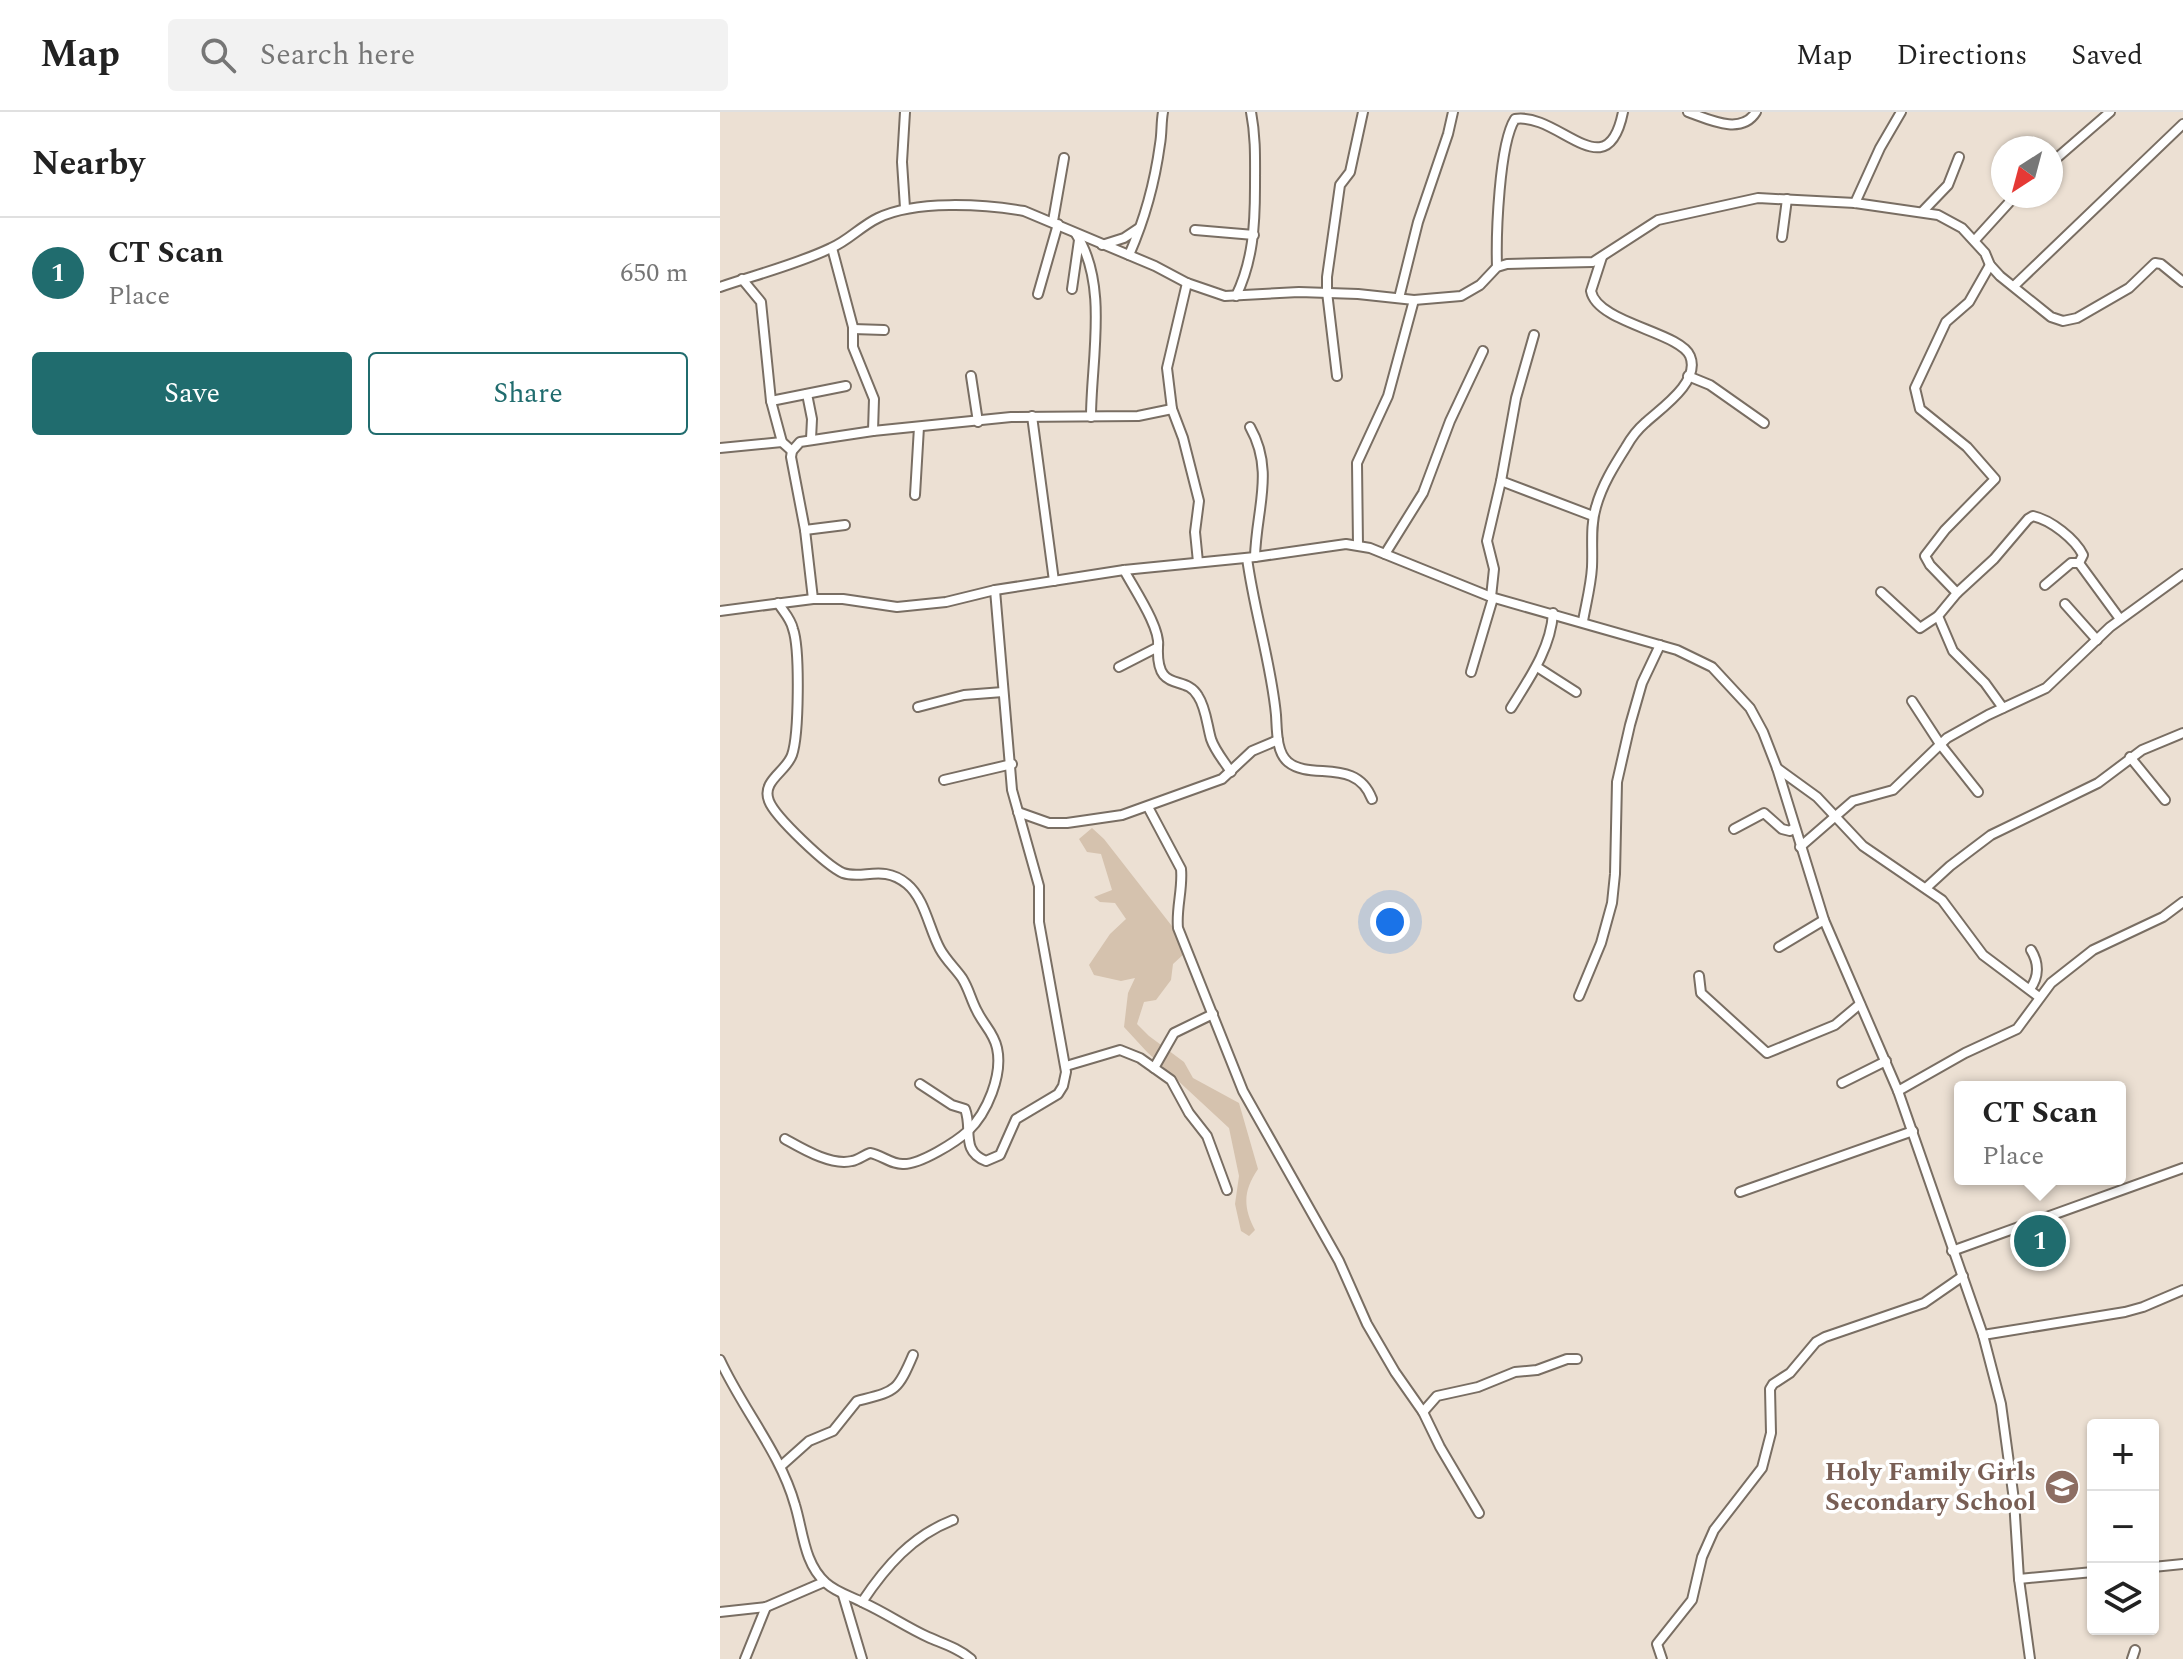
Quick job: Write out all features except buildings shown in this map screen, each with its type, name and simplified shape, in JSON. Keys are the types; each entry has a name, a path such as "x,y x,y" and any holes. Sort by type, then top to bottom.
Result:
{"street":[{"path":"905,112 902,162 905,208"},
{"path":"1129,255 1160,144 1163,112"},
{"path":"1236,296 1245,275 1254,235 1257,160 1251,112"},
{"path":"1337,376 1327,292 1341,181 1350,172 1363,112"},
{"path":"1399,298 1418,222 1453,112"},
{"path":"1497,267 1502,170 1513,122 1520,117 1541,120 1591,145 1600,146 1613,141 1619,132 1623,112"},
{"path":"1688,112 1717,122 1741,124 1756,112"},
{"path":"1855,203 1880,148 1901,112"},
{"path":"2063,153 2110,112"},
{"path":"2014,286 2183,124"},
{"path":"1923,211 1941,195 1959,157"},
{"path":"1038,294 1055,223 1064,158"},
{"path":"1782,237 1787,199"},
{"path":"720,287 832,248 865,225 905,208 928,206 1006,208 1055,223 1187,283 1225,296 1327,292 1414,300 1461,296 1480,285 1497,267 1520,263 1583,263 1603,256 1658,220 1743,201 1787,199 1923,211 1951,221 1975,240 1990,265 2051,317 2063,321 2077,318 2129,288 2155,263 2161,264 2183,282"},
{"path":"1975,240 2004,208"},
{"path":"1101,245 1124,238 1139,228"},
{"path":"1195,230 1254,235"},
{"path":"1072,289 1078,236"},
{"path":"1078,236 1092,276 1096,310 1091,417"},
{"path":"832,248 853,329 853,347 874,399 873,431"},
{"path":"1583,621 1592,565 1593,516 1604,485 1631,439 1648,420 1672,402 1688,376 1691,361 1678,344 1629,323 1595,302 1591,297 1603,256"},
{"path":"1957,593 1926,561 1925,556 1945,530 1995,479 1994,474 1967,447 1927,418 1920,409 1915,388 1946,322 1969,302 1990,265"},
{"path":"1387,297 1404,278"},
{"path":"742,279 761,302 771,401 782,442 792,451 813,599"},
{"path":"1187,283 1167,368 1172,409 1199,501 1195,532 1198,562"},
{"path":"1358,545 1357,463 1388,396 1414,300"},
{"path":"853,329 884,330"},
{"path":"1471,672 1492,597 1494,569 1487,541 1516,398 1534,335"},
{"path":"1385,554 1423,493 1444,435 1483,351"},
{"path":"971,376 978,422"},
{"path":"1688,376 1710,385 1764,423"},
{"path":"771,401 846,386"},
{"path":"807,394 812,419 811,439"},
{"path":"792,451 800,442 811,439 873,431 1032,416 1052,419 1138,416 1172,409"},
{"path":"1032,416 1054,581"},
{"path":"915,495 919,427"},
{"path":"1250,427 1261,448 1264,465 1263,496 1251,558 1250,582 1271,670 1278,740 1284,757 1291,764 1354,777 1368,788 1372,799"},
{"path":"720,448 782,442"},
{"path":"1501,481 1593,516"},
{"path":"1881,592 1917,627 1922,628 1938,616 2033,516 2047,521 2078,547 2083,555 2079,563"},
{"path":"805,530 845,525"},
{"path":"720,611 813,599 843,599 897,607 946,602 995,590 1124,570 1251,558 1346,544 1385,554 1492,597 1691,654 1715,669 1750,708 1777,768 1824,920 1898,1091 1983,1335 2001,1404 2030,1658 2041,1659"},
{"path":"2045,585 2071,563 2079,563"},
{"path":"2079,563 2120,619"},
{"path":"1124,570 1156,628 1159,639 1157,663 1163,674 1193,689 1200,699 1211,739 1231,772"},
{"path":"1800,847 1853,801 1893,790 1940,744 2003,708 2046,688 2120,619 2183,574"},
{"path":"920,1084 952,1105 965,1109 968,1143 976,1156 986,1161 1000,1155 1016,1119 1058,1094 1063,1086 1066,1066 1039,922 1039,886 1012,790 995,590"},
{"path":"778,603 795,632 798,724 792,756 772,779 768,787 768,800 813,851 839,870 850,874 890,875 907,884 941,952 970,991 975,1007 998,1049 989,1104 967,1132 940,1150 905,1165 870,1153 856,1161 838,1161 785,1139"},
{"path":"2065,604 2097,640"},
{"path":"1511,708 1537,667 1551,631 1553,613"},
{"path":"1938,616 1953,651 1985,683 2003,708"},
{"path":"1579,996 1601,943 1612,903 1617,782 1630,725 1642,683 1660,645"},
{"path":"1119,667 1158,647"},
{"path":"1537,667 1576,692"},
{"path":"918,707 964,695 1003,692"},
{"path":"1912,701 1940,744 1978,792"},
{"path":"1926,888 1991,835 2098,783 2130,757 2151,745 2183,733"},
{"path":"1018,812 1049,823 1122,815 1206,786 1231,772 1252,751 1278,740"},
{"path":"2130,757 2165,800"},
{"path":"944,780 1012,764"},
{"path":"1777,768 1817,797 1863,846 1942,900 1983,955 2039,997"},
{"path":"1148,807 1181,869 1182,880 1176,904 1178,928 1243,1091 1339,1261 1367,1324 1423,1412 1479,1513"},
{"path":"1734,829 1757,814 1764,813 1782,829 1790,831 1794,828"},
{"path":"1898,1091 1965,1053 2017,1029 2051,983 2093,950 2163,917 2183,902"},
{"path":"1779,947 1824,920"},
{"path":"2030,989 2037,972 2031,950"},
{"path":"1699,976 1701,993 1767,1053 1835,1025 1860,1004"},
{"path":"1154,1068 1174,1033 1213,1014"},
{"path":"1066,1066 1120,1050 1132,1053 1171,1080 1189,1113 1207,1136 1227,1190"},
{"path":"1842,1083 1886,1061"},
{"path":"1740,1192 1913,1131"},
{"path":"1952,1251 2183,1168"},
{"path":"1662,1659 1657,1644 1692,1600 1708,1542 1762,1468 1771,1433 1770,1389 1773,1384 1790,1373 1808,1351 1825,1337 1924,1303 1963,1276"},
{"path":"1983,1335 2134,1310 2183,1290"},
{"path":"781,1466 809,1441 833,1431 857,1401 887,1394 897,1386 913,1355"},
{"path":"1423,1412 1437,1396 1478,1387 1515,1372 1537,1370 1567,1359 1577,1359"},
{"path":"720,1360 734,1391 781,1466 803,1542 824,1582 843,1595 946,1643 971,1659"},
{"path":"862,1602 883,1571 911,1544 936,1526 953,1520"},
{"path":"2159,1566 2183,1564"},
{"path":"2019,1579 2087,1573"},
{"path":"720,1612 766,1607 824,1582"},
{"path":"843,1595 862,1659"},
{"path":"745,1659 766,1607"}],"shaded area":[{"path":"1092,828 1182,939 1186,952 1173,964 1171,980 1156,1000 1144,1002 1137,1024 1184,1062 1193,1078 1239,1103 1258,1169 1246,1199 1255,1230 1249,1236 1241,1231 1235,1204 1239,1176 1229,1128 1124,1027 1128,993 1135,978 1121,981 1094,975 1089,965 1110,934 1126,919 1115,903 1100,902 1094,897 1112,890 1101,854 1087,852 1079,839"}],"place":[{"name":"CT Scan","path":"2040,1241"},
{"name":"Holy Family Girls Secondary School","path":"2062,1487"}]}
